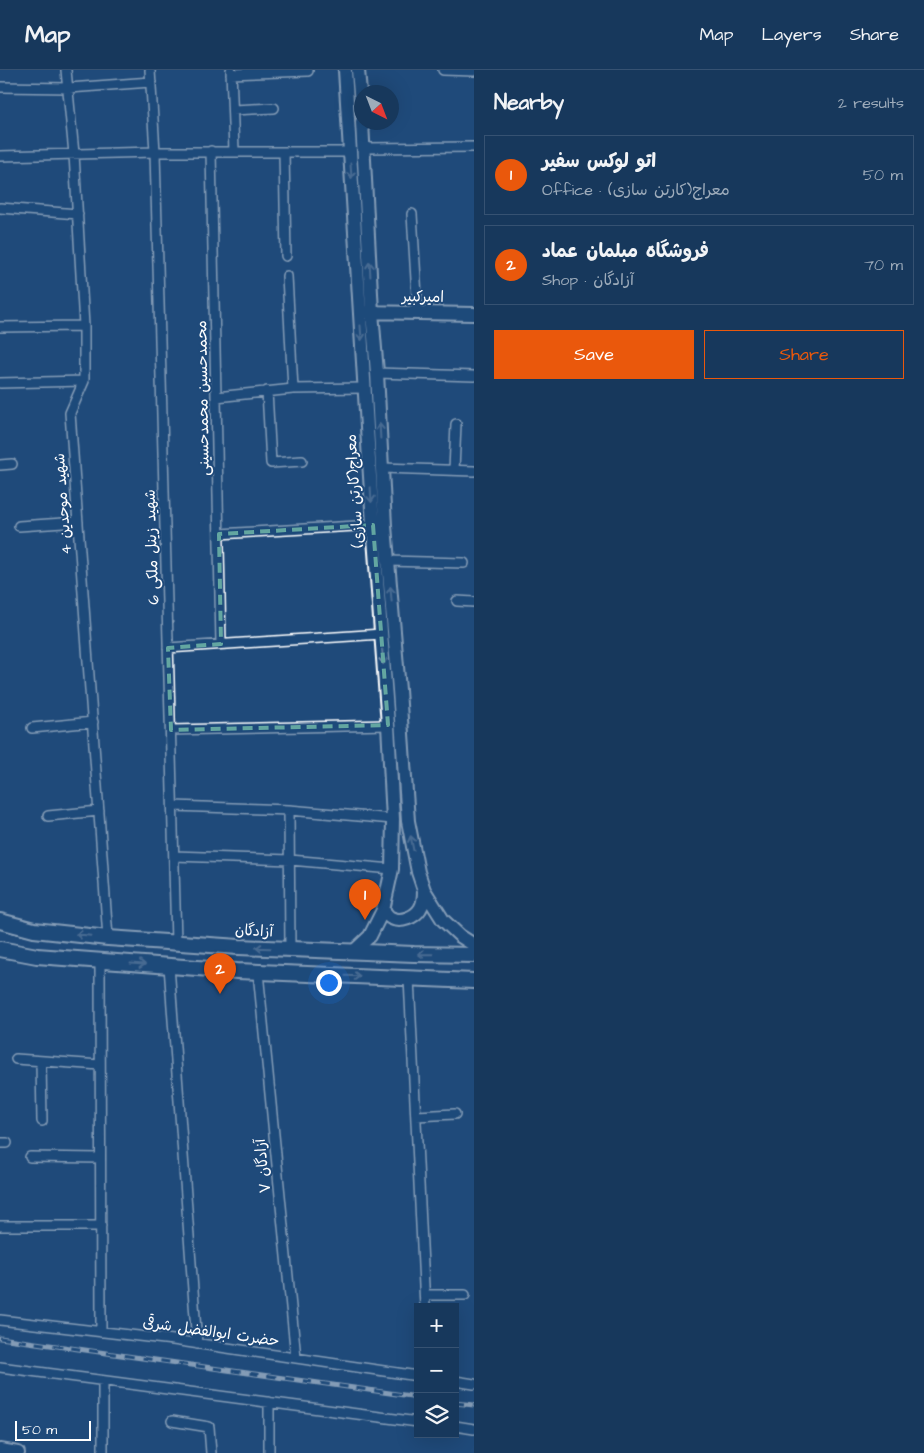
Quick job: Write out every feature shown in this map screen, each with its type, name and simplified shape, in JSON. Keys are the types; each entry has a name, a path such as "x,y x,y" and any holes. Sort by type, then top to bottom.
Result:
{"main road":[{"path":"0,921 34,930"},
{"name":"آزادگان","path":"34,930 108,938 239,947 474,955"},
{"path":"0,932 34,930"},
{"path":"0,950 37,956 258,972 474,981"},
{"path":"0,959 37,956"}],"street":[{"name":"4 شهید موحدین","path":"66,70 74,154 84,326 84,382 70,413 108,938"},
{"name":"6 شهید زینل ملکی","path":"150,70 155,152 176,942"},
{"name":"معراج(کارتن سازی)","path":"345,70 350,152 366,312 378,373 388,561 408,821 418,872 424,890 443,920 460,936 474,945"},
{"path":"358,70 359,85"},
{"path":"443,70 474,71"},
{"path":"234,152 231,72 308,71"},
{"path":"0,87 69,88 151,82"},
{"path":"233,110 274,108"},
{"name":"معراج(کارتن سازی)","path":"353,952 370,936 383,910 392,869 393,819 382,634 372,525 365,388 366,312 363,130"},
{"path":"364,148 474,147"},
{"path":"0,156 211,151 350,152"},
{"name":"محمدحسین محمدحسینی","path":"211,151 221,644"},
{"path":"284,152 286,256"},
{"path":"0,208 78,214"},
{"path":"412,214 418,313"},
{"path":"287,276 293,389"},
{"name":"امیرکبیر","path":"366,312 474,314"},
{"path":"0,327 84,326"},
{"path":"378,373 474,376"},
{"path":"0,383 84,382"},
{"path":"216,396 293,389 365,388"},
{"path":"267,392 271,463 302,461"},
{"path":"454,470 456,424"},
{"path":"0,465 12,464"},
{"path":"382,468 474,471"},
{"path":"20,526 78,522"},
{"path":"219,534 372,525"},
{"path":"388,561 464,563"},
{"path":"457,601 474,602"},
{"path":"168,648 382,634"},
{"path":"32,728 92,722"},
{"path":"170,730 388,725"},
{"path":"173,806 289,810 393,819"},
{"path":"289,810 290,949"},
{"path":"48,816 99,811"},
{"path":"174,856 290,860 392,869"},
{"path":"383,910 392,918 402,920 412,917 420,910 424,900 424,890"},
{"path":"100,961 101,1332"},
{"path":"169,966 196,1344"},
{"name":"۷ آزادگان","path":"258,972 296,1358"},
{"path":"408,978 426,1303"},
{"path":"16,1059 100,1065"},
{"path":"41,1061 42,1121"},
{"path":"416,1116 455,1114"},
{"path":"30,1157 100,1158"},
{"path":"0,1226 101,1226"},
{"path":"425,1295 465,1295"},
{"name":"حضرت ابوالفضل شرقی","path":"0,1320 196,1344 414,1375"},
{"path":"0,1368 414,1421"},
{"path":"103,1381 104,1453"},
{"path":"459,1382 474,1384"},
{"path":"269,1402 269,1453"},
{"path":"172,1421 209,1426 211,1453"},
{"path":"459,1427 474,1429"},
{"path":"0,1450 18,1453"}],"highlighted area":[{"path":"373,525 388,725 171,730 168,648 221,644 219,534"}],"railway":[{"path":"0,1338 414,1396"},
{"path":"459,1403 474,1405"}],"place":[{"name":"اتو لوکس سفیر","path":"365,920"},
{"name":"فروشگاه مبلمان عماد","path":"220,994"}]}
